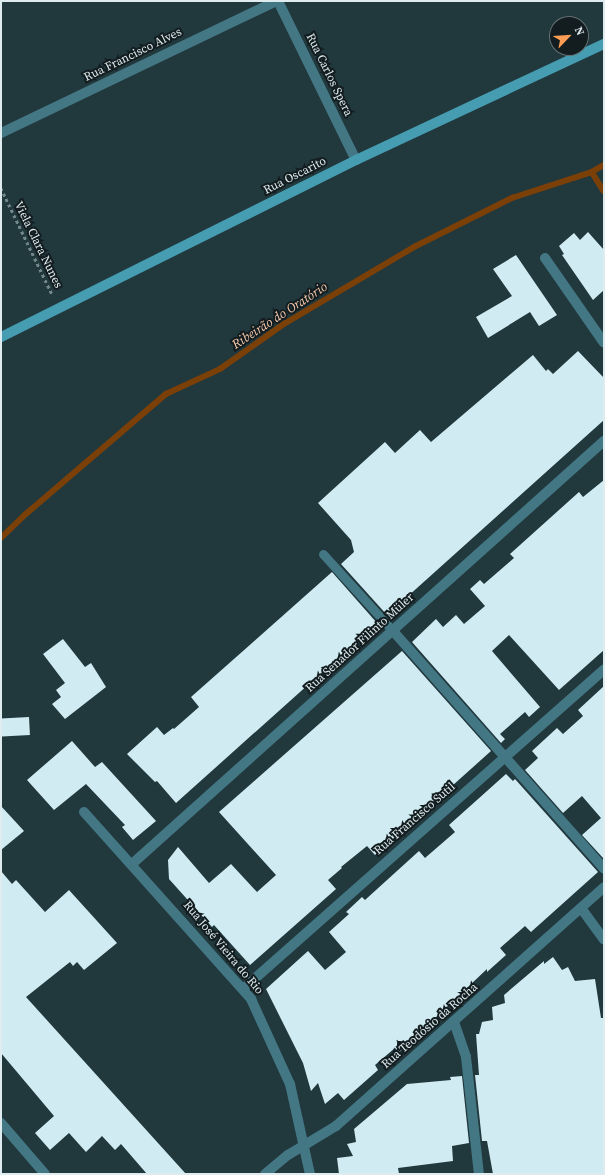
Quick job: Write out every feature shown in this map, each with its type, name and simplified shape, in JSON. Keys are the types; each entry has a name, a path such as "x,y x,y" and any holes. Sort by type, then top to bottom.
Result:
{"main road":[{"name":"Rua Oscarito","path":"1,337 356,160 604,44"}],"street":[{"name":"Rua Francisco Alves","path":"1,133 277,1"},
{"name":"Rua Carlos Spera","path":"277,1 356,160"},
{"path":"545,258 604,343"},
{"name":"Rua Senador Filinto Müler","path":"132,864 604,441"},
{"path":"393,631 604,869"},
{"name":"Rua Francisco Sutil","path":"243,989 604,670"},
{"name":"Rua José Vieira do Rio","path":"84,812 252,998 290,1084 310,1174"},
{"name":"Rua Teodósio da Rocha","path":"265,1174 288,1155 336,1126 604,887"},
{"path":"581,908 604,940"},
{"path":"454,1022 466,1057 479,1174"},
{"path":"1,1123 45,1174"}],"lane":[{"path":"323,554 393,631"}],"path":[{"name":"Viela Clara Nunes","path":"1,188 59,309"}],"building":[{"path":"588,232 604,250 604,290 593,300 562,255 564,254 559,246 574,233 580,240"},
{"path":"516,255 557,315 539,326 530,312 488,338 476,317 512,296 493,269"},
{"path":"578,351 604,378 604,420 387,615 341,564 354,552 351,540 318,503 385,442 395,453 420,430 431,442 533,355 546,371 548,369 553,374"},
{"path":"604,480 604,650 559,690 509,635 492,651 540,707 529,717 525,712 500,734 505,739 501,743 412,642 436,619 443,627 456,615 464,624 485,606 470,589 480,580 484,584 514,558 510,554 579,492 583,497"},
{"path":"332,572 377,623 176,803 157,781 155,782 127,754 157,727 164,735 173,728 174,729 199,707 191,697"},
{"path":"63,639 85,667 91,663 106,687 65,719 52,704 61,697 56,690 65,683 43,654"},
{"path":"402,651 491,751 375,855 367,846 341,867 342,868 328,880 336,889 250,965 214,925 212,927 169,879 168,860 178,847 209,883 231,864 257,892 276,875 219,812"},
{"path":"604,686 604,859 582,835 601,818 582,796 563,813 525,770 538,758 532,751 557,728 563,734 583,716 578,710"},
{"path":"29,717 30,735 2,736 1,718"},
{"path":"72,741 95,767 102,762 156,821 133,840 122,827 125,825 86,784 54,810 27,780"},
{"path":"506,774 513,781 515,779 598,872 531,932 525,926 500,948 506,955 487,972 487,969 399,1052 395,1048 375,1065 378,1070 344,1100 338,1093 325,1104 318,1083 311,1091 303,1063 266,989 308,951 325,970 346,952 329,932 349,914 346,912 362,897 365,900 419,851 425,858 455,832 449,825"},
{"path":"1,806 24,831 1,850"},
{"path":"1,871 12,884 16,880 45,912 69,890 117,943 84,970 77,962 73,966 70,962 26,997 186,1174 147,1174 121,1144 115,1150 102,1136 86,1152 69,1133 50,1150 35,1133 54,1116 1,1053"},
{"path":"553,957 562,970 568,967 575,981 595,979 601,1018 604,1018 604,1174 493,1174 487,1141 482,1141 475,1075 479,1075 476,1034 479,1034 482,1022 493,1020 492,1007 505,1003 504,995 544,961 544,964"},
{"path":"462,1076 469,1143 452,1146 453,1161 398,1168 399,1174 339,1174 337,1158 353,1156 347,1144 356,1142 354,1129 407,1084 451,1080 450,1077"}],"waterway":[{"name":"Ribeirão do Oratório","path":"1,538 26,514 166,394 220,369 284,324 414,247 512,198 592,172 604,165"},
{"path":"592,172 604,191"}]}
